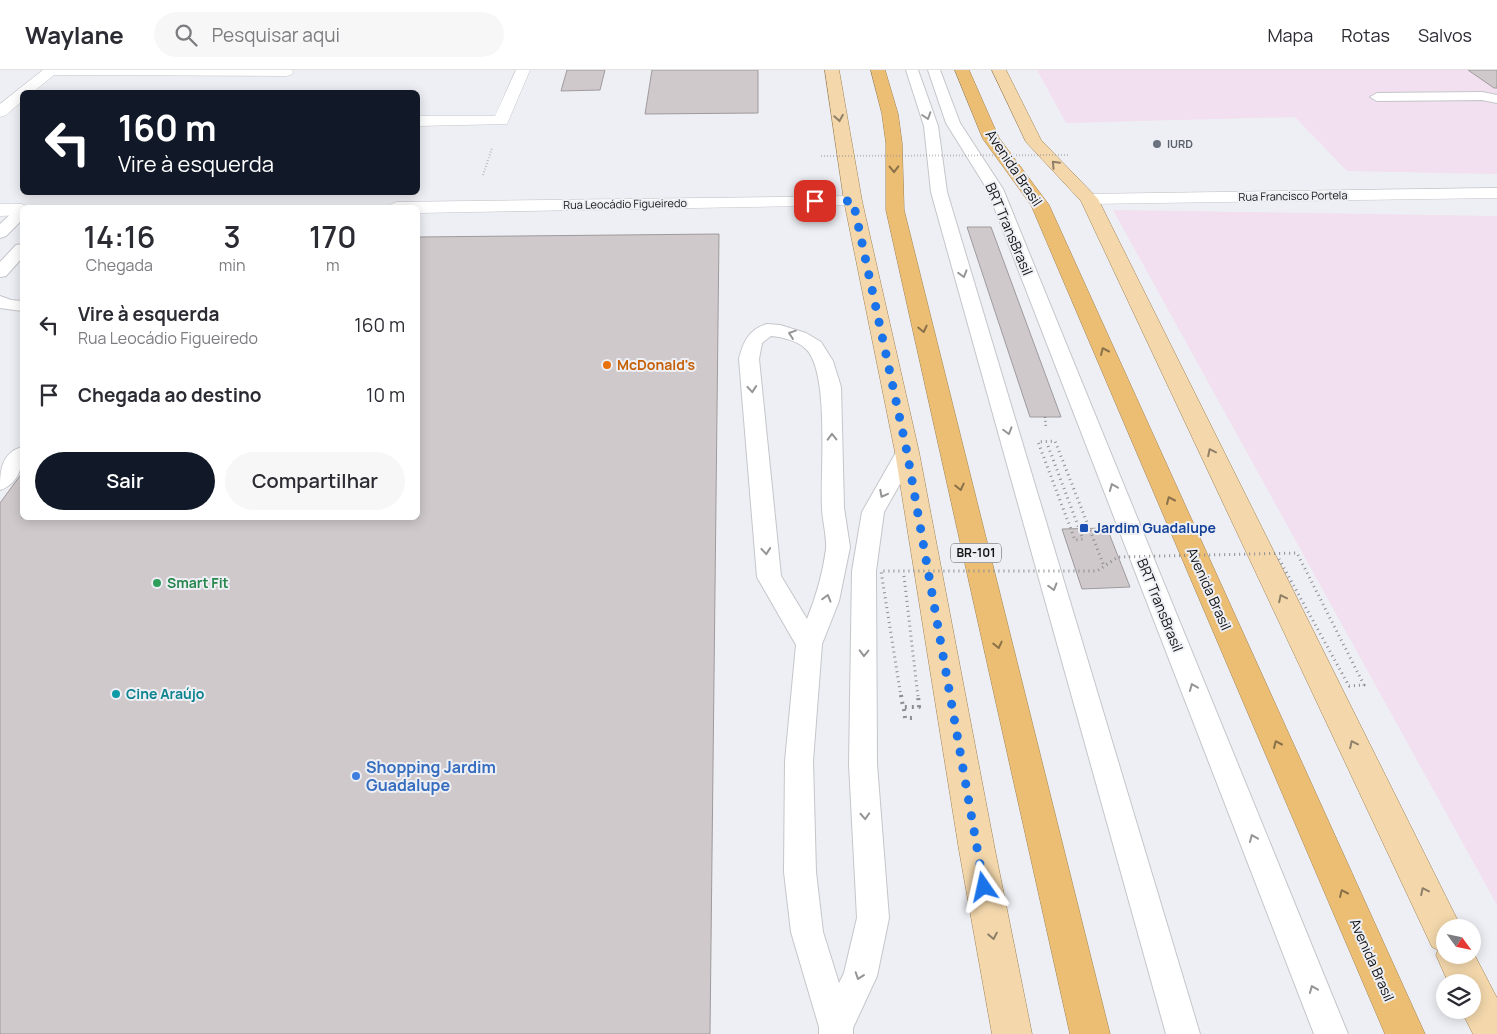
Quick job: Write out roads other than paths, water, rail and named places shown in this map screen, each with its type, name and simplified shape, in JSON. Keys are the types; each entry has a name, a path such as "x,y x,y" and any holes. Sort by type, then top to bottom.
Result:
{"highway":[{"name":"BR-101","path":"878,70 890,114 894,143 895,210 1090,1034"},
{"name":"Avenida Brasil","path":"962,70 991,139 1040,205 1404,1034"}],"main road":[{"path":"832,70 853,201 907,452 977,850 1012,1034"},
{"path":"999,70 1034,142 1089,199 1438,919"},
{"path":"1481,1009 1494,1034"}],"street":[{"path":"420,121 501,121 523,70"},
{"path":"27,90 52,71 288,71"},
{"path":"275,86 288,71"},
{"path":"0,112 20,95"},
{"name":"Rua Francisco Portela","path":"1089,199 1497,193"},
{"name":"Rua Leocádio Figueiredo","path":"420,208 853,201"},
{"path":"0,210 20,211"}],"lane":[{"path":"912,70 930,126 939,192 1183,1034"},
{"name":"BRT TransBrasil","path":"934,70 953,123 995,190 1331,1034"},
{"path":"1376,97 1482,96 1497,99"},
{"path":"0,233 20,213"},
{"path":"0,272 20,251"},
{"path":"0,300 7,304 20,306"},
{"path":"809,644 769,577 750,359 753,340 767,330 780,330 799,337 814,346 824,361 831,387 834,508 838,547 827,602 809,644 800,761 800,872 807,932 836,1030"},
{"path":"836,1030 860,976 873,918 863,764 864,571 873,512 907,452"},
{"path":"0,482 20,457"}],"place":[{"name":"IURD","path":"1157,144"},
{"name":"McDonald's","path":"607,365"},
{"name":"Jardim Guadalupe","path":"1084,528"},
{"name":"Smart Fit","path":"157,583"},
{"name":"Cine Araújo","path":"116,694"},
{"name":"Shopping Jardim Guadalupe","path":"356,776"}]}
